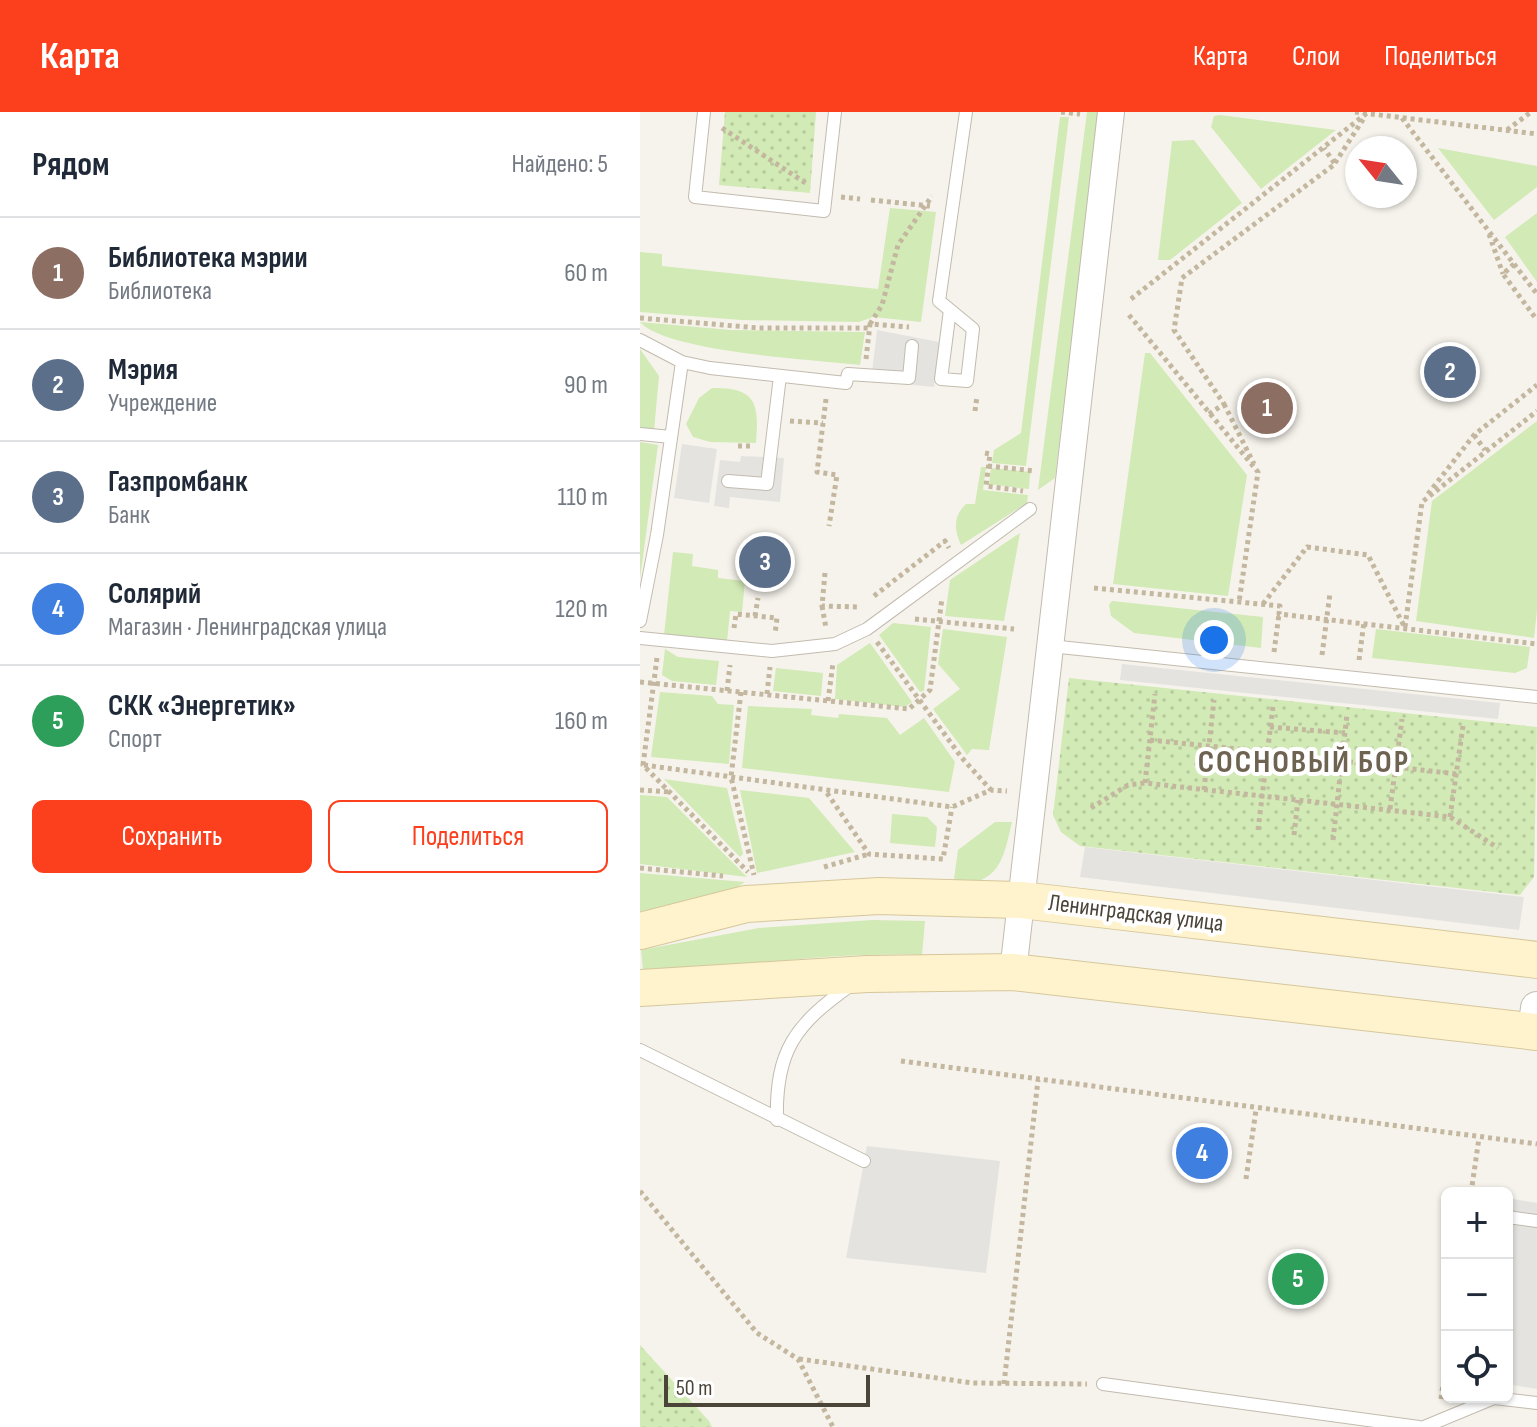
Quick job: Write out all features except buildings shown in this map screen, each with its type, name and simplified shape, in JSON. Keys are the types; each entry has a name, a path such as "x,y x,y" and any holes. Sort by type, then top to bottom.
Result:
{"main road":[{"name":"Ленинградская улица","path":"640,931 746,904 879,896 1021,900 1537,960"},
{"path":"640,988 867,974 1013,972 1536,1024"}],"street":[{"path":"1013,972 1111,112"}],"lane":[{"path":"704,115 695,197 824,211 835,112"},
{"path":"950,310 941,379 967,381 973,329 950,310 939,301 966,112"},
{"path":"640,340 682,362 846,383 848,374 909,378 912,346"},
{"path":"640,616 682,362"},
{"path":"728,481 767,484 780,376"},
{"path":"640,434 671,437"},
{"path":"640,638 772,651 835,644 867,629 1030,509"},
{"path":"1050,646 1537,697"},
{"path":"777,1120 780,1066 787,1048 813,1011 867,974"},
{"path":"640,1050 864,1161"},
{"path":"1513,1218 1537,1221"},
{"path":"1103,1384 1422,1427 1494,1398 1537,1403"}],"path":[{"path":"1061,112 1080,114"},
{"path":"1355,112 1537,134"},
{"path":"1506,130 1531,112"},
{"path":"1131,299 1367,113"},
{"path":"1239,602 1258,472 1224,404 1174,330 1182,278 1335,164 1367,113"},
{"path":"704,115 826,196"},
{"path":"1402,118 1537,294"},
{"path":"1324,148 1335,164"},
{"path":"868,348 870,326 882,305 898,245 935,190"},
{"path":"871,200 951,208"},
{"path":"1487,229 1503,274 1537,320"},
{"path":"1503,274 1514,264"},
{"path":"1129,315 1258,472"},
{"path":"640,318 759,328 912,327"},
{"path":"1405,627 1422,502 1474,435 1537,385"},
{"path":"827,395 817,472 837,475 829,526"},
{"path":"1209,414 1224,404"},
{"path":"1422,502 1537,411"},
{"path":"785,420 823,423"},
{"path":"1474,435 1485,450"},
{"path":"738,446 759,445"},
{"path":"985,453 990,454 986,486 1032,492"},
{"path":"988,466 1035,471"},
{"path":"825,573 822,606 857,609 945,541 958,561"},
{"path":"1263,604 1307,547 1368,555 1384,593 1405,627"},
{"path":"640,682 909,709 930,690 944,585"},
{"path":"1094,588 1280,606 1275,649"},
{"path":"1322,654 1330,593"},
{"path":"755,616 758,598"},
{"path":"731,647 736,614 777,618 772,651"},
{"path":"1279,614 1537,644"},
{"path":"905,618 1014,629"},
{"path":"1359,658 1364,622"},
{"path":"874,639 962,758 991,790"},
{"path":"641,765 659,640"},
{"path":"727,691 730,662"},
{"path":"767,694 770,667"},
{"path":"828,701 831,679"},
{"path":"741,692 731,777 755,880"},
{"path":"1145,783 1155,694"},
{"path":"1204,790 1214,700"},
{"path":"1258,830 1273,706"},
{"path":"1333,840 1347,714"},
{"path":"1390,809 1402,719"},
{"path":"1450,817 1463,726"},
{"path":"1270,727 1345,733"},
{"path":"1150,740 1267,752"},
{"path":"1341,761 1457,774"},
{"path":"641,765 952,807 991,790 1012,791"},
{"path":"641,765 755,880"},
{"path":"1091,808 1128,785 1145,783 1450,817 1498,848"},
{"path":"640,790 670,792"},
{"path":"827,792 869,854"},
{"path":"1294,835 1298,800"},
{"path":"819,871 827,864 869,854 943,859 952,807"},
{"path":"640,868 726,877"},
{"path":"740,878 768,878"},
{"path":"901,1061 1256,1110 1537,1144"},
{"path":"1004,1384 1038,1080"},
{"path":"1246,1179 1256,1110"},
{"path":"1472,1187 1479,1138"},
{"path":"640,1191 757,1333 798,1359 973,1383 1103,1384"},
{"path":"798,1359 833,1427"},
{"path":"1437,1422 1441,1396"}],"green space":[{"path":"725,112 816,112 810,193 719,185"},
{"path":"1087,112 1100,112 1055,478 1038,490"},
{"path":"1214,116 1336,130 1261,189 1211,127"},
{"path":"1060,117 1069,117 1026,466 992,463 994,450 1021,433"},
{"path":"1194,140 1242,203 1170,260 1158,260 1172,141"},
{"path":"1438,148 1537,166 1537,187 1494,220"},
{"path":"890,208 936,212 921,322 873,317 859,322 741,320 640,312 640,252 662,254 662,266 878,289"},
{"path":"1537,213 1537,282 1505,237"},
{"path":"640,322 731,330 865,332 860,365 709,347 679,341 655,332"},
{"path":"640,349 659,376 654,431 640,430"},
{"path":"1145,353 1150,353 1247,475 1228,596 1113,584"},
{"path":"712,388 738,391 752,400 757,418 756,443 710,442 693,437 686,424 699,398"},
{"path":"1537,421 1537,611 1534,638 1416,621 1432,501"},
{"path":"640,442 658,445 640,579"},
{"path":"981,467 986,467 983,490 1028,495 1027,503 961,545 956,529 957,518 966,504 975,504"},
{"path":"991,468 1030,472 1029,489 989,484"},
{"path":"1020,533 1004,621 945,616 950,580"},
{"path":"673,552 693,554 692,566 718,570 718,578 745,581 742,612 730,611 727,642 664,635"},
{"path":"1112,601 1263,617 1261,648 1134,633 1111,616 1109,605"},
{"path":"893,623 931,627 924,691 920,692 879,635"},
{"path":"943,629 1007,637 989,750 972,749 967,755 933,709 960,689 938,664"},
{"path":"1376,629 1530,647 1527,668 1515,673 1372,658"},
{"path":"870,643 912,702 905,707 835,699 837,665"},
{"path":"665,649 678,657 719,661 716,685 672,681 662,675"},
{"path":"776,668 823,673 821,696 773,691"},
{"path":"1069,678 1537,727 1534,877 1520,895 1080,846 1061,832 1053,815"},
{"path":"660,692 712,696 718,704 734,705 729,764 651,757"},
{"path":"748,706 812,709 811,715 838,718 839,714 887,718 900,735 924,718 955,762 949,792 742,768"},
{"path":"664,779 727,788 743,854 740,857"},
{"path":"740,790 809,798 855,852 757,873"},
{"path":"640,795 667,797 747,877 640,864"},
{"path":"892,814 927,817 937,827 935,847 890,843"},
{"path":"995,822 1012,822 1002,859 990,875 953,886 958,850"},
{"path":"640,873 745,882 708,906 643,914 640,911"},
{"path":"872,920 925,921 922,955 783,961 644,980 641,950 759,928"},
{"path":"640,1345 709,1421 712,1427 640,1427"}],"shaded area":[{"path":"877,330 939,342 934,387 871,381"},
{"path":"682,444 717,449 709,503 674,498"},
{"path":"741,456 784,458 780,502 730,497 729,508 714,506 720,460 740,462"},
{"path":"1122,664 1500,703 1498,719 1120,680"},
{"path":"1085,847 1524,897 1519,930 1080,877"},
{"path":"867,1146 1000,1161 986,1273 846,1258"},
{"path":"1513,1199 1537,1203 1537,1389 1513,1385"}],"place":[{"name":"Мэрия","path":"1450,372"},
{"name":"Библиотека мэрии","path":"1267,408"},
{"name":"Газпромбанк","path":"765,562"},
{"name":"Солярий","path":"1202,1153"},
{"name":"СКК «Энергетик»","path":"1298,1279"}],"district":[{"name":"СОСНОВЫЙ БОР","path":"1304,762"}]}
